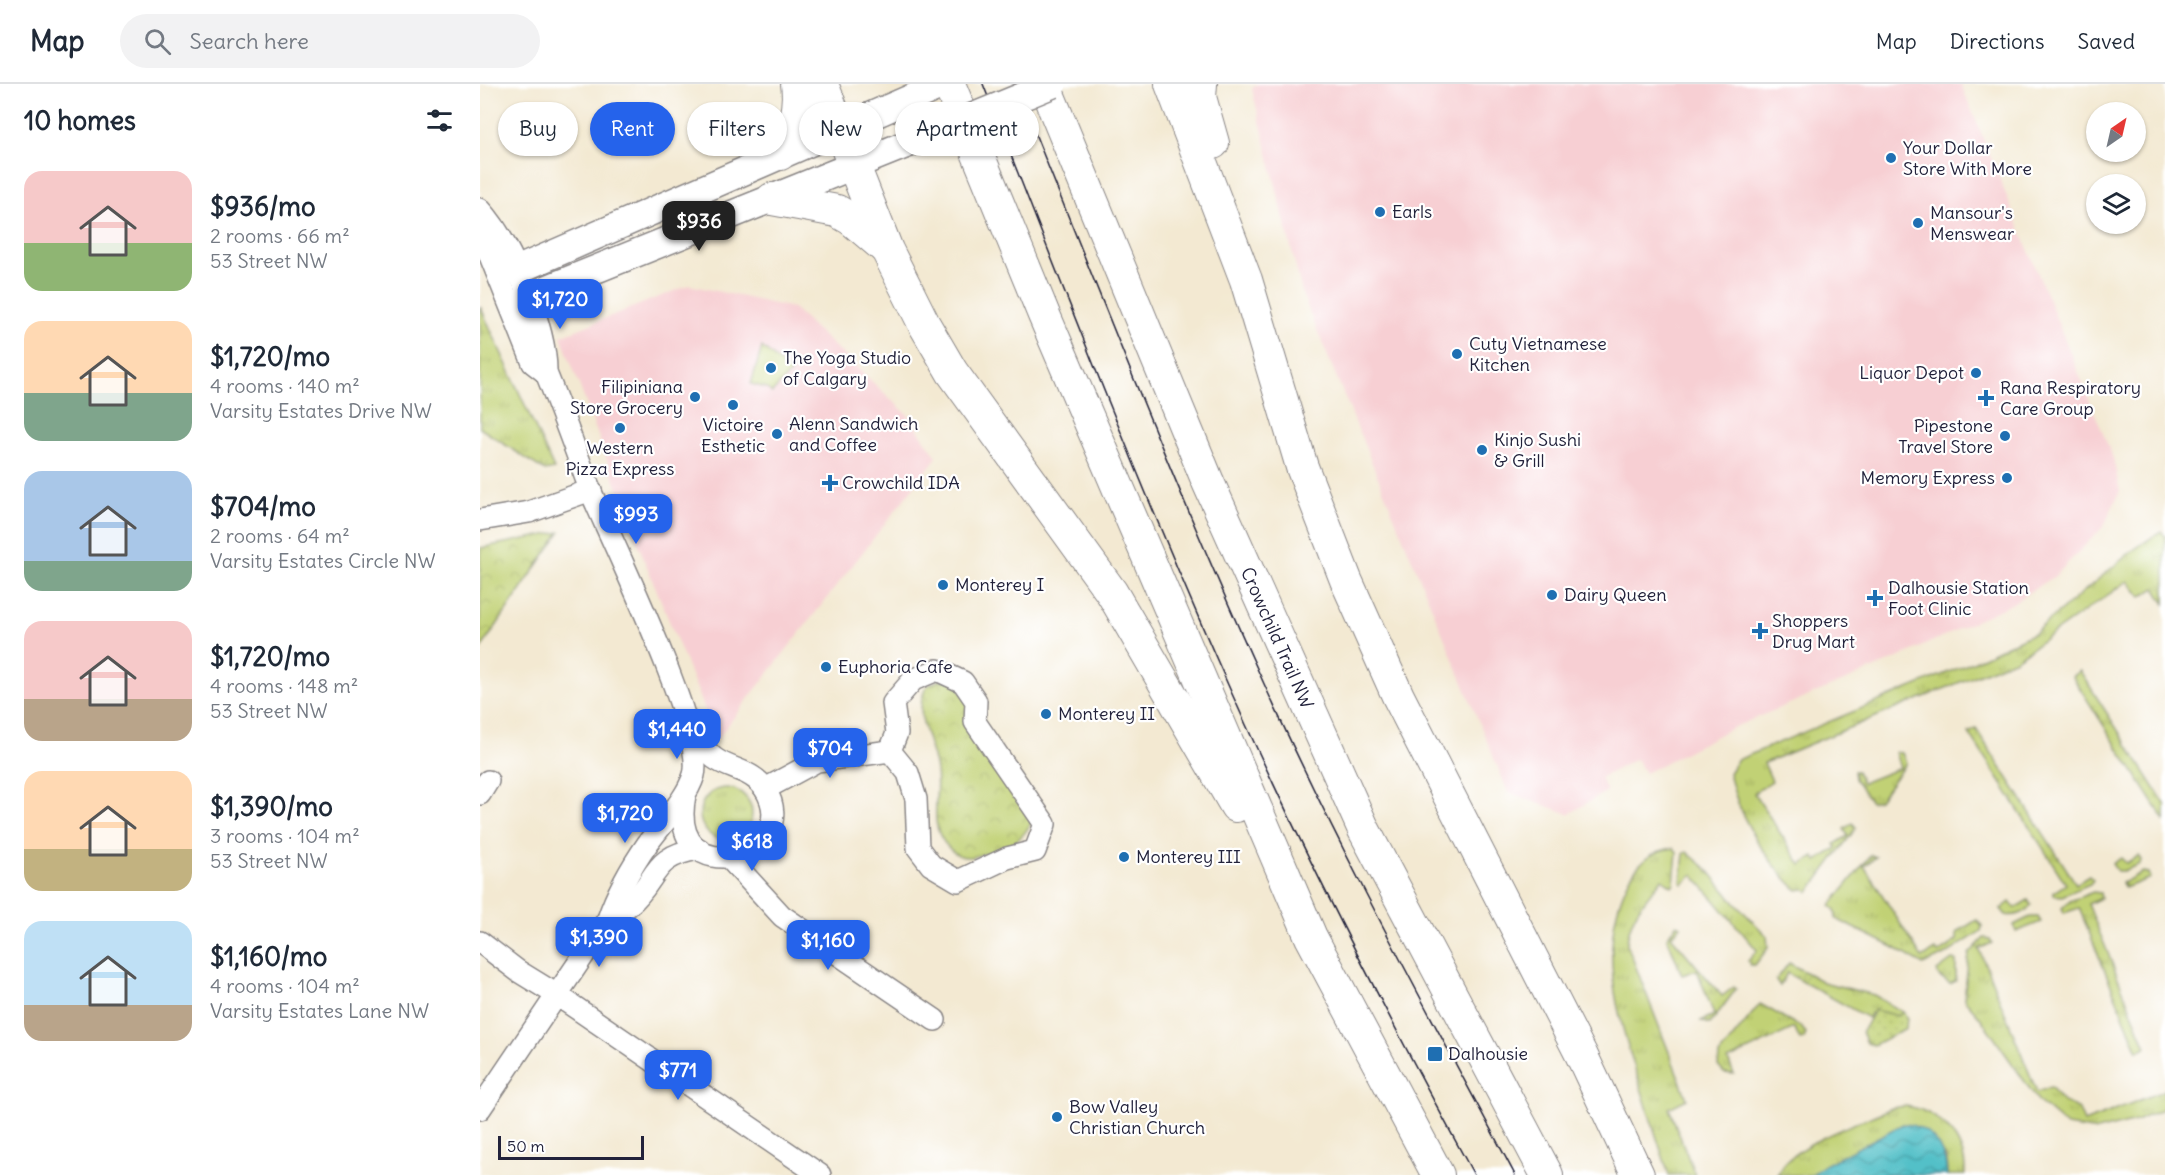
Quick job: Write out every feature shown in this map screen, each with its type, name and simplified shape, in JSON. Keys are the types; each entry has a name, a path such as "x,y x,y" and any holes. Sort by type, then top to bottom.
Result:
{"highway":[{"path":"787,138 796,118 800,100 798,84"},
{"path":"822,84 829,102"},
{"path":"946,84 1311,938"},
{"name":"Crowchild Trail NW","path":"1044,84 1208,482 1364,830 1547,1175"},
{"path":"1170,84 1246,280 1302,467 1346,580 1398,696 1581,1053 1638,1175"},
{"path":"1201,84 1200,96 1205,118 1247,246 1246,280"},
{"path":"851,156 887,250 924,324 952,372 1112,593 1311,938 1438,1175"},
{"path":"772,199 837,211 851,219 887,250"}],"main road":[{"path":"883,109 946,84"},
{"path":"518,300 855,166 1053,84"},
{"path":"508,273 775,156"}],"street":[{"path":"480,208 496,226 508,273 518,300 547,355 546,373 591,490 690,731 697,760 682,811 683,827 688,838 699,849 713,856 729,858 744,854 757,845 766,833 771,820 771,806 765,789 748,773 714,758 690,731"},
{"path":"480,231 508,273"},
{"path":"480,520 529,512 591,490"},
{"path":"937,670 963,682 976,701 975,722 1045,824 1035,851 1007,858 958,881 931,865 918,848 916,799 908,773 890,751 897,733 893,703 913,680 937,670"},
{"path":"765,789 818,761 890,751"},
{"path":"480,1110 608,919 616,896 646,846 686,793"},
{"path":"753,884 757,845"},
{"path":"608,919 629,905 663,861 679,852 699,849"},
{"path":"729,858 782,916 935,1020"},
{"path":"480,942 518,971 557,995 820,1175"}],"shaded area":[{"path":"1257,84 1961,84 2113,458 2120,491 2104,526 2055,576 2011,604 1889,662 1732,728 1645,773 1636,759 1600,778 1607,791 1569,814 1508,792 1303,296 1252,89"},
{"path":"689,285 793,308 908,415 937,457 717,739 644,559 561,336"}],"green space":[{"path":"480,306 554,469 545,471 480,428"},
{"name":"The Yoga Studio of Calgary","path":"762,347 791,372 772,393 766,388 751,384"},
{"path":"2161,531 2165,536 2165,604 2155,588 2141,597 2128,581 2016,659 1764,763 1772,781 1754,793 1801,865 1814,857 1817,861 1837,848 1835,844 1848,836 1844,829 1853,823 1856,828 1809,892 1805,889 1797,890 1785,878 1754,836 1739,806 1729,773 1737,760 1973,662 2034,633 2132,551"},
{"path":"560,532 480,650 480,548"},
{"path":"2080,671 2165,804 2165,821 2072,676"},
{"path":"939,680 955,680 1032,821 1015,842 1004,848 973,857 963,857 949,848 942,839 936,819 937,776 923,725 921,705 927,686"},
{"path":"1976,729 2076,884 2089,876 2093,880 2090,884 2062,896 2054,895 2054,892 2066,884 1969,733"},
{"path":"1895,752 1902,753 1906,763 1879,800 1871,802 1855,779 1854,771 1857,771 1862,783 1900,768"},
{"path":"726,788 736,790 744,796 750,804 752,814 750,824 744,832 736,838 726,840 716,838 708,832 702,824 700,814 702,804 708,796 716,790"},
{"path":"1674,848 1677,852 1674,883 1672,886 1662,879 1644,901 1634,917 1627,944 1687,1099 1669,1108 1695,1175 1669,1175 1623,1028 1613,980 1613,932 1618,908 1627,884 1646,859 1658,852"},
{"path":"1687,852 1707,869 1734,902 1767,936 1768,948 1755,965 1750,965 1748,961 1757,950 1693,875 1683,884 1681,882 1684,854"},
{"path":"1871,855 1876,857 1864,866 1922,958 1935,950 1938,953 1957,940 1957,932 1977,920 1982,926 1981,931 1945,955 1923,965 1895,948 1836,919 1835,910 1830,906"},
{"path":"2138,856 2141,860 2140,864 2123,871 2117,871 2112,864 2121,858 2126,863"},
{"path":"2143,872 2148,873 2150,878 2125,888 2122,883"},
{"path":"2093,892 2100,893 2101,898 2088,904 2146,1047 2138,1051 2079,908 2064,913 2062,908 2070,901"},
{"path":"2028,900 2031,905 2020,914 2006,915 2001,909 2010,902 2015,908"},
{"path":"2030,917 2038,917 2041,922 2016,932 2014,925"},
{"path":"1677,924 1681,926 1671,936 1722,996 1734,987 1736,989 1710,1024 1701,1021 1714,1015 1697,970 1682,975 1667,937"},
{"path":"1984,938 1990,939 1992,943 1979,949 2037,1092 2051,1087 2063,1102 2078,1108 2084,1122 2165,1090 2165,1108 2136,1121 2097,1131 2067,1126 2039,1102 1979,1016 1964,999 1969,954"},
{"path":"1952,960 1956,961 1956,981 1950,984 1939,977 1937,971"},
{"path":"1789,963 1823,982 1874,995 1903,1012 1898,1016 1870,1013 1868,1018 1787,973 1780,986 1776,980"},
{"path":"1760,1004 1801,1027 1806,1033 1804,1039 1800,1040 1794,1028 1728,1060 1734,1074 1724,1073 1718,1066 1719,1055"},
{"path":"1874,1010 1898,1016 1903,1012 1907,1017 1906,1028 1874,1045 1867,1043 1862,1032"},
{"path":"1905,1106 1929,1114 1948,1129 1961,1150 1965,1175 1947,1175 1946,1157 1903,1124 1811,1175 1777,1175 1784,1164 1796,1153 1811,1144 1892,1108"}],"water":[{"path":"1903,1124 1922,1129 1935,1140 1944,1156 1947,1175 1811,1175 1825,1165"}],"tram line":[{"path":"983,84 1129,451 1250,734 1342,925 1474,1175"},
{"path":"1015,84 1165,455 1227,602 1289,739 1351,865 1515,1175"}],"place":[{"name":"Your Dollar Store With More","path":"1891,158"},
{"name":"Earls","path":"1380,212"},
{"name":"Mansour's Menswear","path":"1918,223"},
{"name":"Cuty Vietnamese Kitchen","path":"1457,354"},
{"name":"The Yoga Studio of Calgary","path":"771,368"},
{"name":"Liquor Depot","path":"1976,373"},
{"name":"Filipiniana Store Grocery","path":"695,397"},
{"name":"Rana Respiratory Care Group","path":"1986,398"},
{"name":"Victoire Esthetic","path":"733,405"},
{"name":"Western Pizza Express","path":"620,428"},
{"name":"Alenn Sandwich and Coffee","path":"777,434"},
{"name":"Pipestone Travel Store","path":"2005,436"},
{"name":"Kinjo Sushi & Grill","path":"1482,450"},
{"name":"Memory Express","path":"2007,478"},
{"name":"Crowchild IDA","path":"830,483"},
{"name":"Monterey I","path":"943,585"},
{"name":"Dairy Queen","path":"1552,595"},
{"name":"Dalhousie Station Foot Clinic","path":"1875,598"},
{"name":"Shoppers Drug Mart","path":"1760,631"},
{"name":"Euphoria Cafe","path":"826,667"},
{"name":"Monterey II","path":"1046,714"},
{"name":"Monterey III","path":"1124,857"},
{"name":"Dalhousie","path":"1435,1054"},
{"name":"Bow Valley Christian Church","path":"1057,1117"}]}
